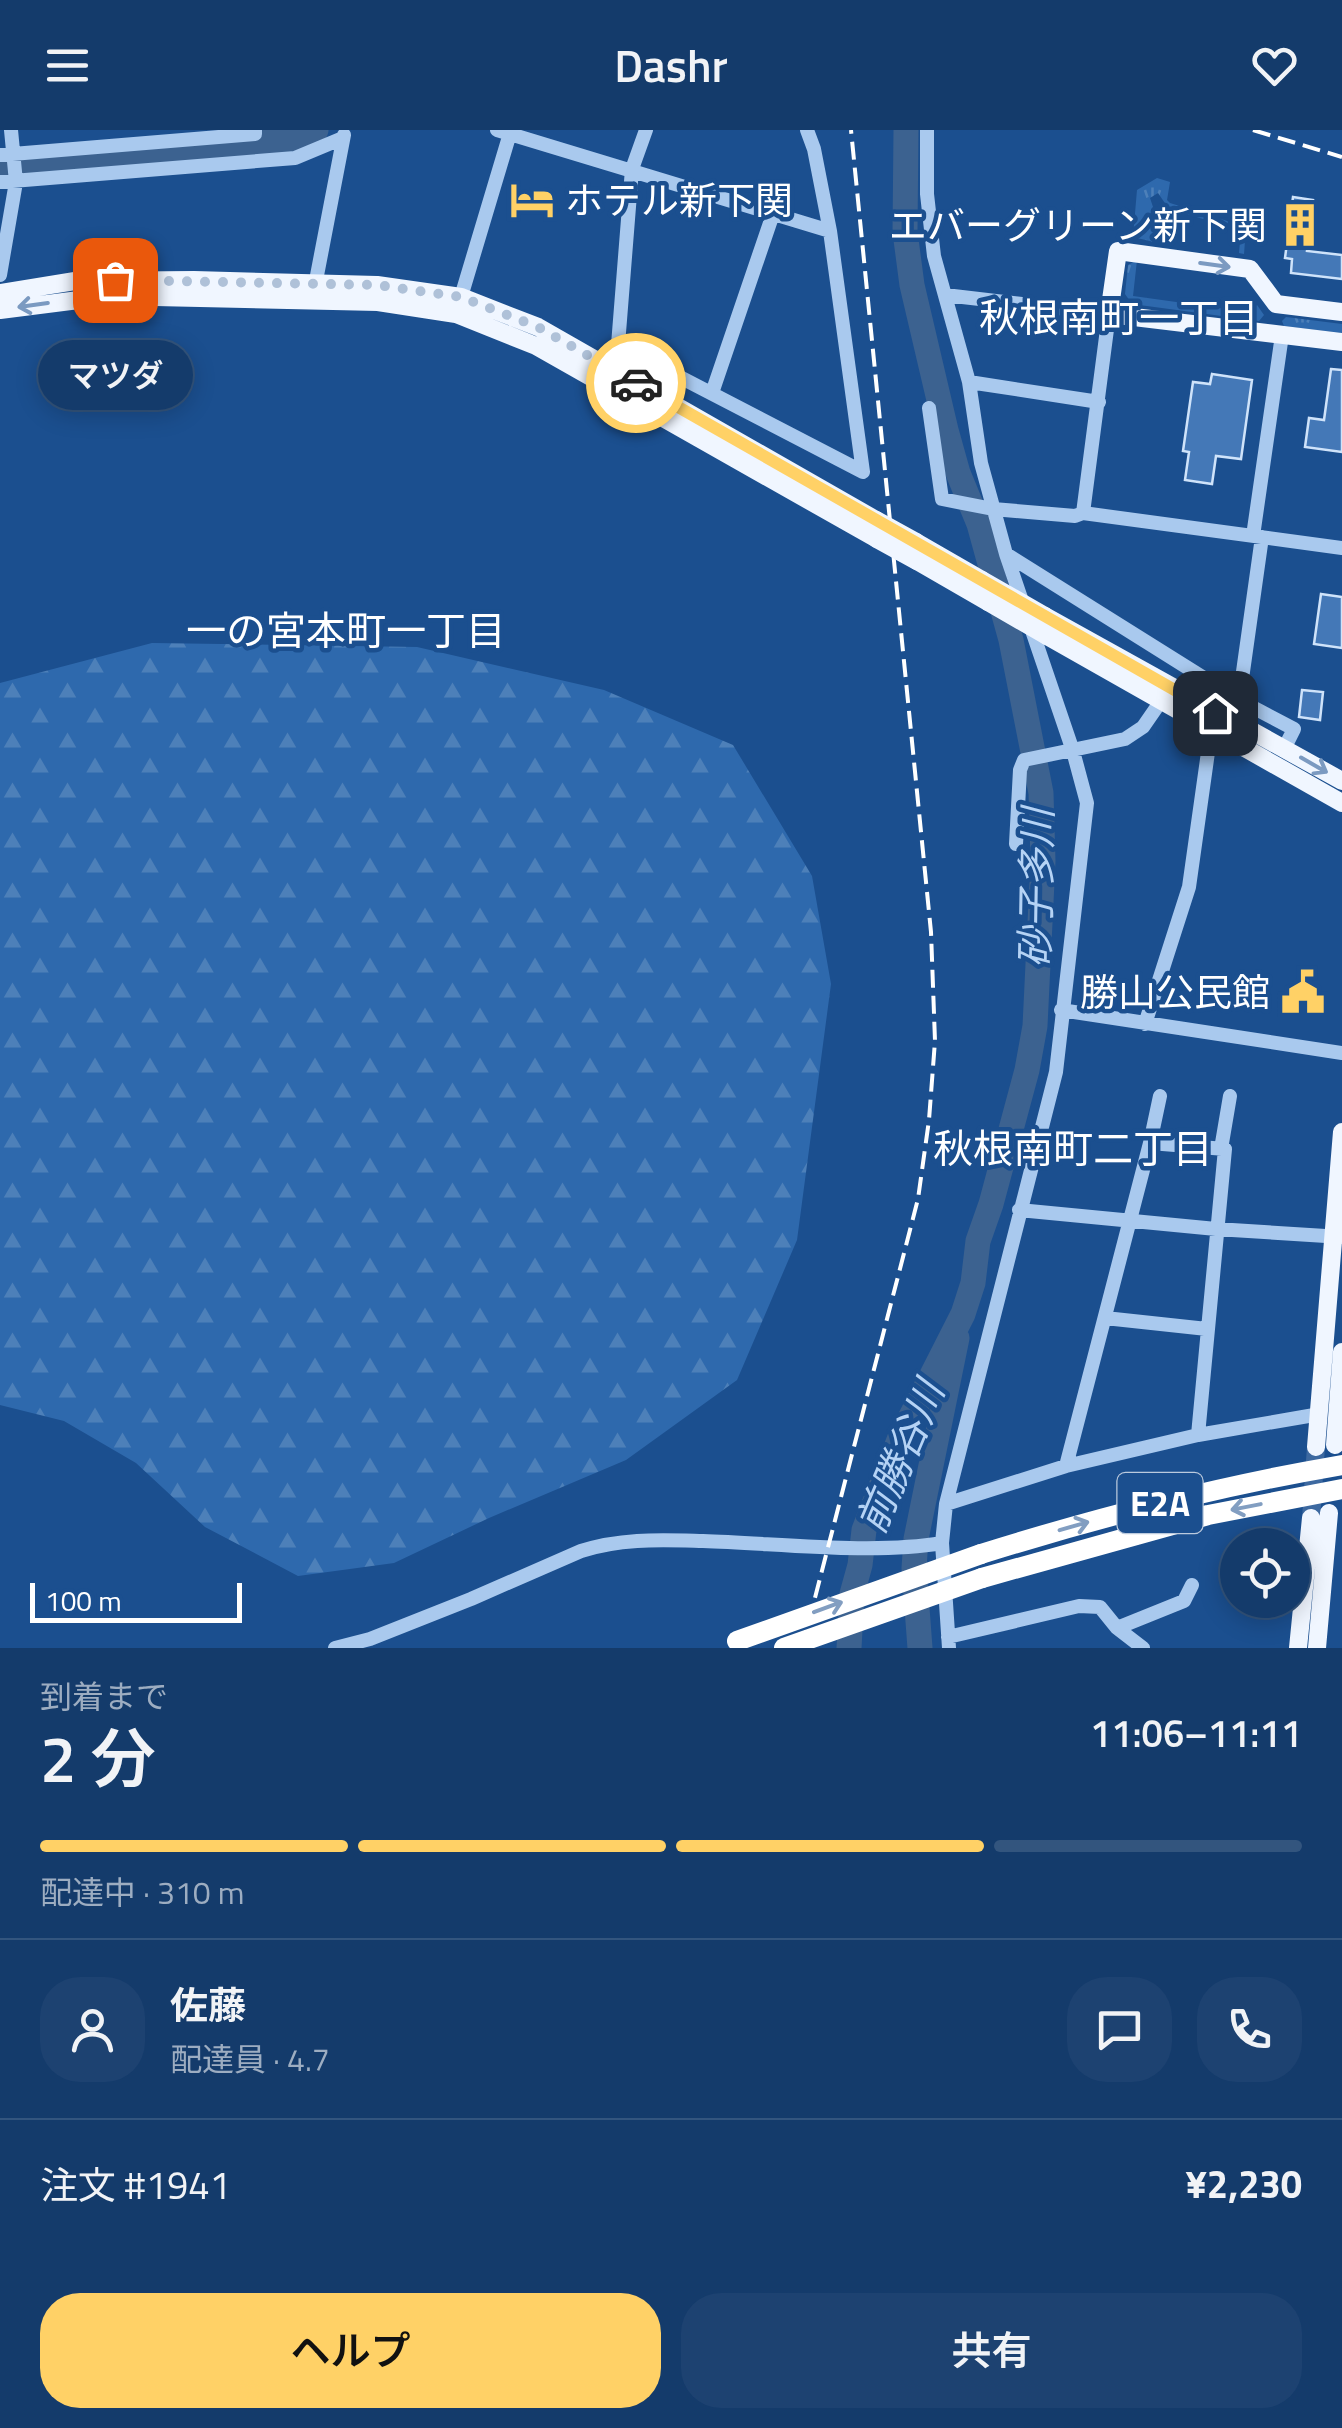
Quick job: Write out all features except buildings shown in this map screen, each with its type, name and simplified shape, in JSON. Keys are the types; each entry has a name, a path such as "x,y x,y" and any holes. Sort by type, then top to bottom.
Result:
{"highway":[{"name":"E2A","path":"728,1645 981,1554 1331,1453"},
{"name":"E2A","path":"784,1648 982,1578 1208,1514 1342,1489"}],"main road":[{"path":"1342,312 1276,304 1250,270 1118,252 1109,314 1342,342"},
{"path":"0,292 75,281 314,292 378,302 458,306 916,551 982,580 1046,626 1211,731 1342,803"},
{"path":"0,310 110,296 314,292"},
{"path":"1275,334 1272,328 1276,304"},
{"path":"916,551 988,602 1046,626 1342,781"},
{"path":"1331,1453 1342,1132"},
{"path":"1333,1413 1342,1352"},
{"path":"1298,1648 1320,1515 1317,1648"}],"street":[{"path":"0,275 16,182 7,155 11,130"},
{"path":"7,155 256,134 255,130"},
{"path":"646,130 632,169 618,345 863,472 830,231 814,150 806,130"},
{"path":"927,130 931,236 969,382 988,507 1073,750 1087,803 1056,1072 936,1544 948,1636 1079,1606 1100,1607 1123,1637 1143,1648"},
{"path":"458,306 506,131 830,231"},
{"path":"0,182 294,158 344,134"},
{"path":"314,292 344,134"},
{"path":"712,393 773,214"},
{"path":"945,294 1109,314 1083,514"},
{"path":"1240,700 1275,334"},
{"path":"969,382 1099,402"},
{"path":"928,408 942,499 1342,548"},
{"path":"1006,554 1240,700 1294,728 1284,748"},
{"path":"1016,844 1020,770 1024,760 1125,739 1143,727 1161,700"},
{"path":"1145,1024 1189,887 1211,731"},
{"path":"1062,1010 1342,1053"},
{"path":"1066,1466 1160,1096"},
{"path":"1221,1149 1230,1096"},
{"path":"1150,1143 1226,1149 1198,1435"},
{"path":"1019,1210 1337,1237"},
{"path":"1105,1318 1207,1328"},
{"path":"946,1504 1066,1466 1198,1435 1333,1413"},
{"path":"334,1648 370,1639 611,1541 874,1547 936,1544"},
{"path":"1123,1637 1184,1600 1192,1586"}],"green space":[{"path":"1157,178 1170,182 1170,203 1246,227 1244,254 1239,253 1241,230 1169,209 1158,193 1150,198 1160,228 1158,243 1133,237 1137,190"},
{"path":"1137,260 1133,296 1248,312 1257,305 1264,315 1259,321 1132,304 1125,294 1128,265"},
{"path":"1286,317 1342,324 1342,333 1284,326 1282,321"},
{"path":"152,643 417,647 604,690 733,745 812,876 831,984 797,1240 737,1380 626,1460 394,1563 298,1576 205,1527 136,1463 64,1421 0,1405 0,683"}],"waterway":[{"path":"0,167 280,141 309,136 316,130"},
{"name":"砂子多川","path":"849,1648 852,1594 864,1530 899,1440 963,1314 973,1283 978,1241 1027,1070 1035,1026 1043,861 1041,793 1011,640 979,524 946,430 912,285 905,232 906,130"},
{"name":"砂子多川","path":"920,1648 914,1568 916,1539 957,1338"}],"tunnel":[{"path":"1311,1518 1316,1447"}],"railway":[{"path":"802,1648 918,1199 935,1041 931,932 851,130"},
{"path":"1253,130 1342,157"}],"way so far":[{"path":"115,280 377,285 461,297 538,327 636,383"}],"place":[{"name":"ホテル新下関","path":"532,200"},
{"name":"エバーグリーン新下関","path":"1300,225"},
{"name":"マツダ","path":"115,280"},
{"name":"勝山公民館","path":"1303,992"}],"district":[{"name":"秋根南町一丁目","path":"1119,317"},
{"name":"一の宮本町一丁目","path":"346,630"},
{"name":"秋根南町二丁目","path":"1073,1148"}],"route":[{"path":"636,383 1215,713"}],"water label":[{"name":"前勝谷川","path":"900,1457"}]}
